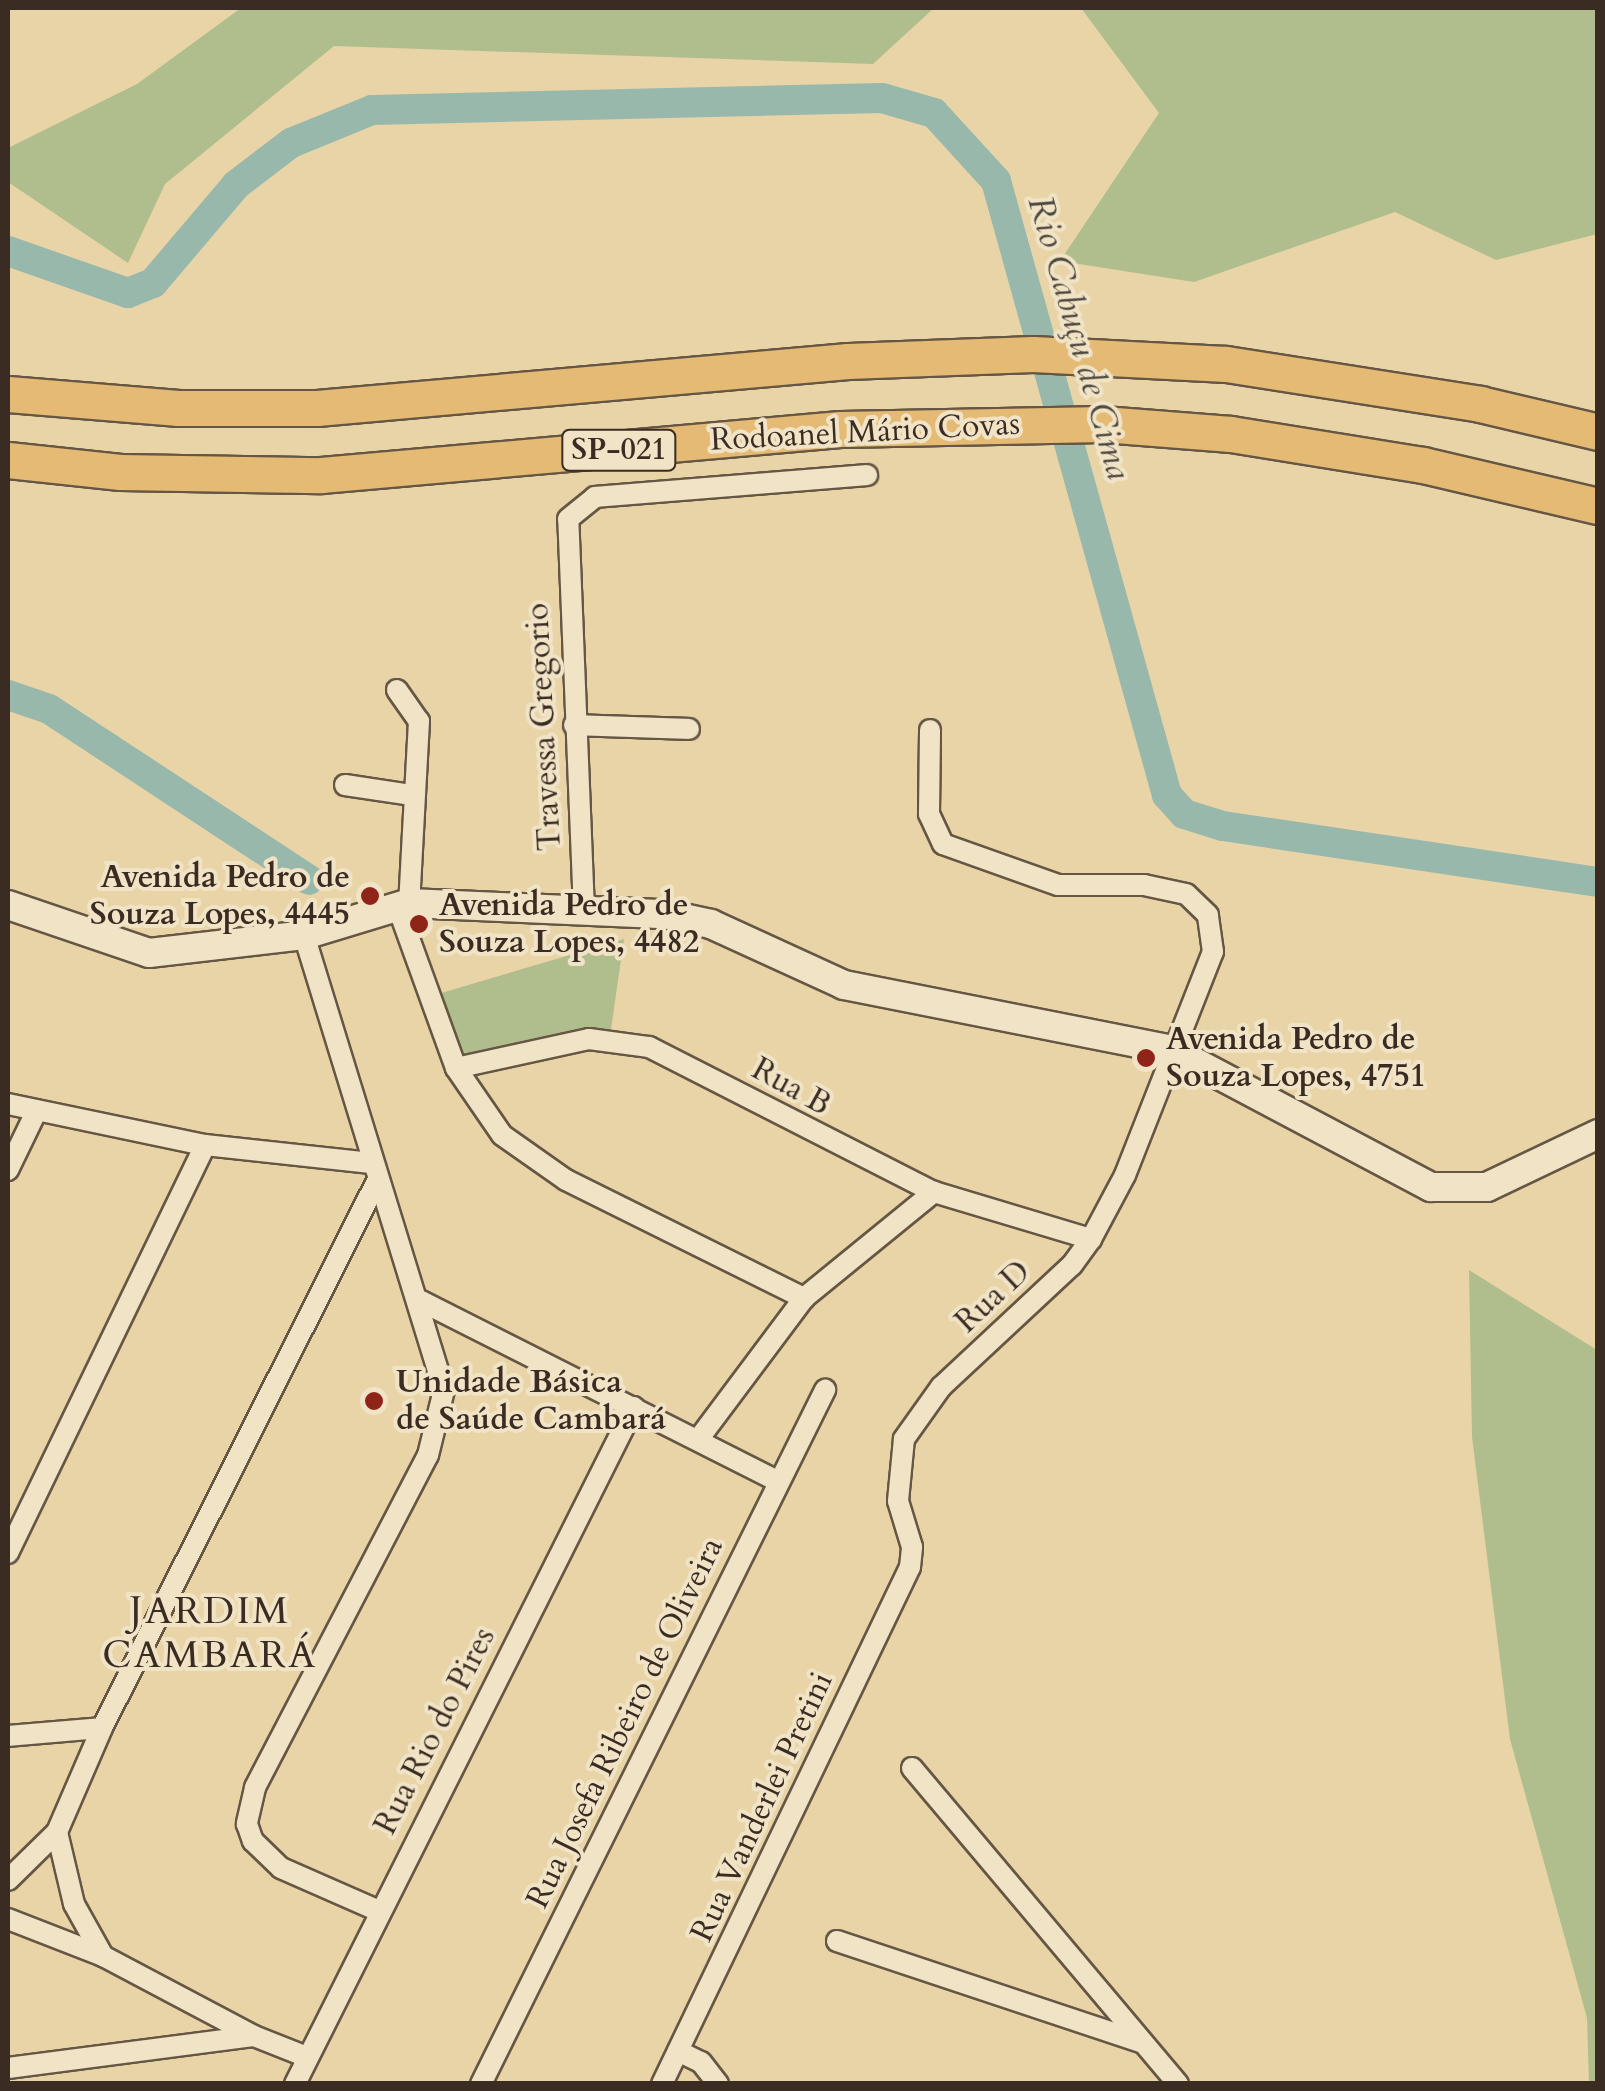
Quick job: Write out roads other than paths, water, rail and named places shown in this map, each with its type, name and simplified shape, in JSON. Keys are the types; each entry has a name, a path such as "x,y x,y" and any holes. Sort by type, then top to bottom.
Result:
{"highway":[{"name":"Rodoanel Mário Covas","path":"8,394 257,410 912,357 1033,354 1226,364 1480,404 1598,432"},
{"name":"Rodoanel Mário Covas","path":"8,460 120,472 321,475 922,424 1103,424 1231,434 1424,465 1598,506"}],"main road":[{"path":"8,906 150,953 304,936 403,904 666,914 711,924 844,984 1172,1050 1431,1187 1487,1187 1598,1134"}],"street":[{"name":"Travessa Gregorio","path":"584,911 564,539 578,504 596,496 867,474"},
{"path":"397,690 419,721 403,904 456,1068 482,1113 526,1156 804,1298"},
{"path":"574,726 690,729"},
{"name":"Rua D","path":"901,1590 912,1547 898,1501 904,1439 941,1387 1072,1265 1091,1238 1124,1174 1213,952 1208,915 1186,894 1144,885 1058,885 943,844 929,814 930,730"},
{"path":"344,786 412,795"},
{"path":"304,936 374,1172 421,1301 444,1390 440,1425 248,1807 247,1824 265,1856 379,1911"},
{"name":"Rua B","path":"456,1068 588,1039 635,1044 676,1057 794,1125 934,1192 1091,1238"},
{"path":"8,1104 205,1145 374,1172"},
{"path":"8,1170 36,1112"},
{"path":"8,1553 205,1145"},
{"path":"8,1880 57,1832 102,1728 374,1172"},
{"path":"700,1437 804,1298 934,1192"},
{"path":"421,1301 700,1437 777,1481"},
{"name":"Rua Josefa Ribeiro de Oliveira","path":"481,2084 825,1390"},
{"name":"Rua Rio do Pires","path":"295,2084 634,1407"},
{"name":"Rua Vanderlei Pretini","path":"662,2084 901,1590"},
{"path":"8,1736 102,1728"},
{"path":"912,1768 1178,2084"},
{"path":"57,1832 74,1904 102,1956"},
{"path":"8,1919 102,1956 254,2036 307,2057"},
{"path":"838,1942 1142,2043"},
{"path":"8,2068 254,2036"},
{"path":"678,2051 701,2062 718,2084"}],"waterway":[{"name":"Rio Cabuçu de Cima","path":"8,251 128,293 153,283 236,185 291,143 372,110 882,98 934,113 996,181 1167,795 1184,814 1223,826 1598,882"},
{"path":"8,695 49,709 309,880"}],"place":[{"name":"Avenida Pedro de Souza Lopes, 4445","path":"370,896"},
{"name":"Avenida Pedro de Souza Lopes, 4482","path":"419,924"},
{"name":"Avenida Pedro de Souza Lopes, 4751","path":"1146,1058"},
{"name":"Unidade Básica de Saúde Cambará","path":"374,1401"}],"district":[{"name":"JARDIM CAMBARÁ","path":"210,1634"}]}
